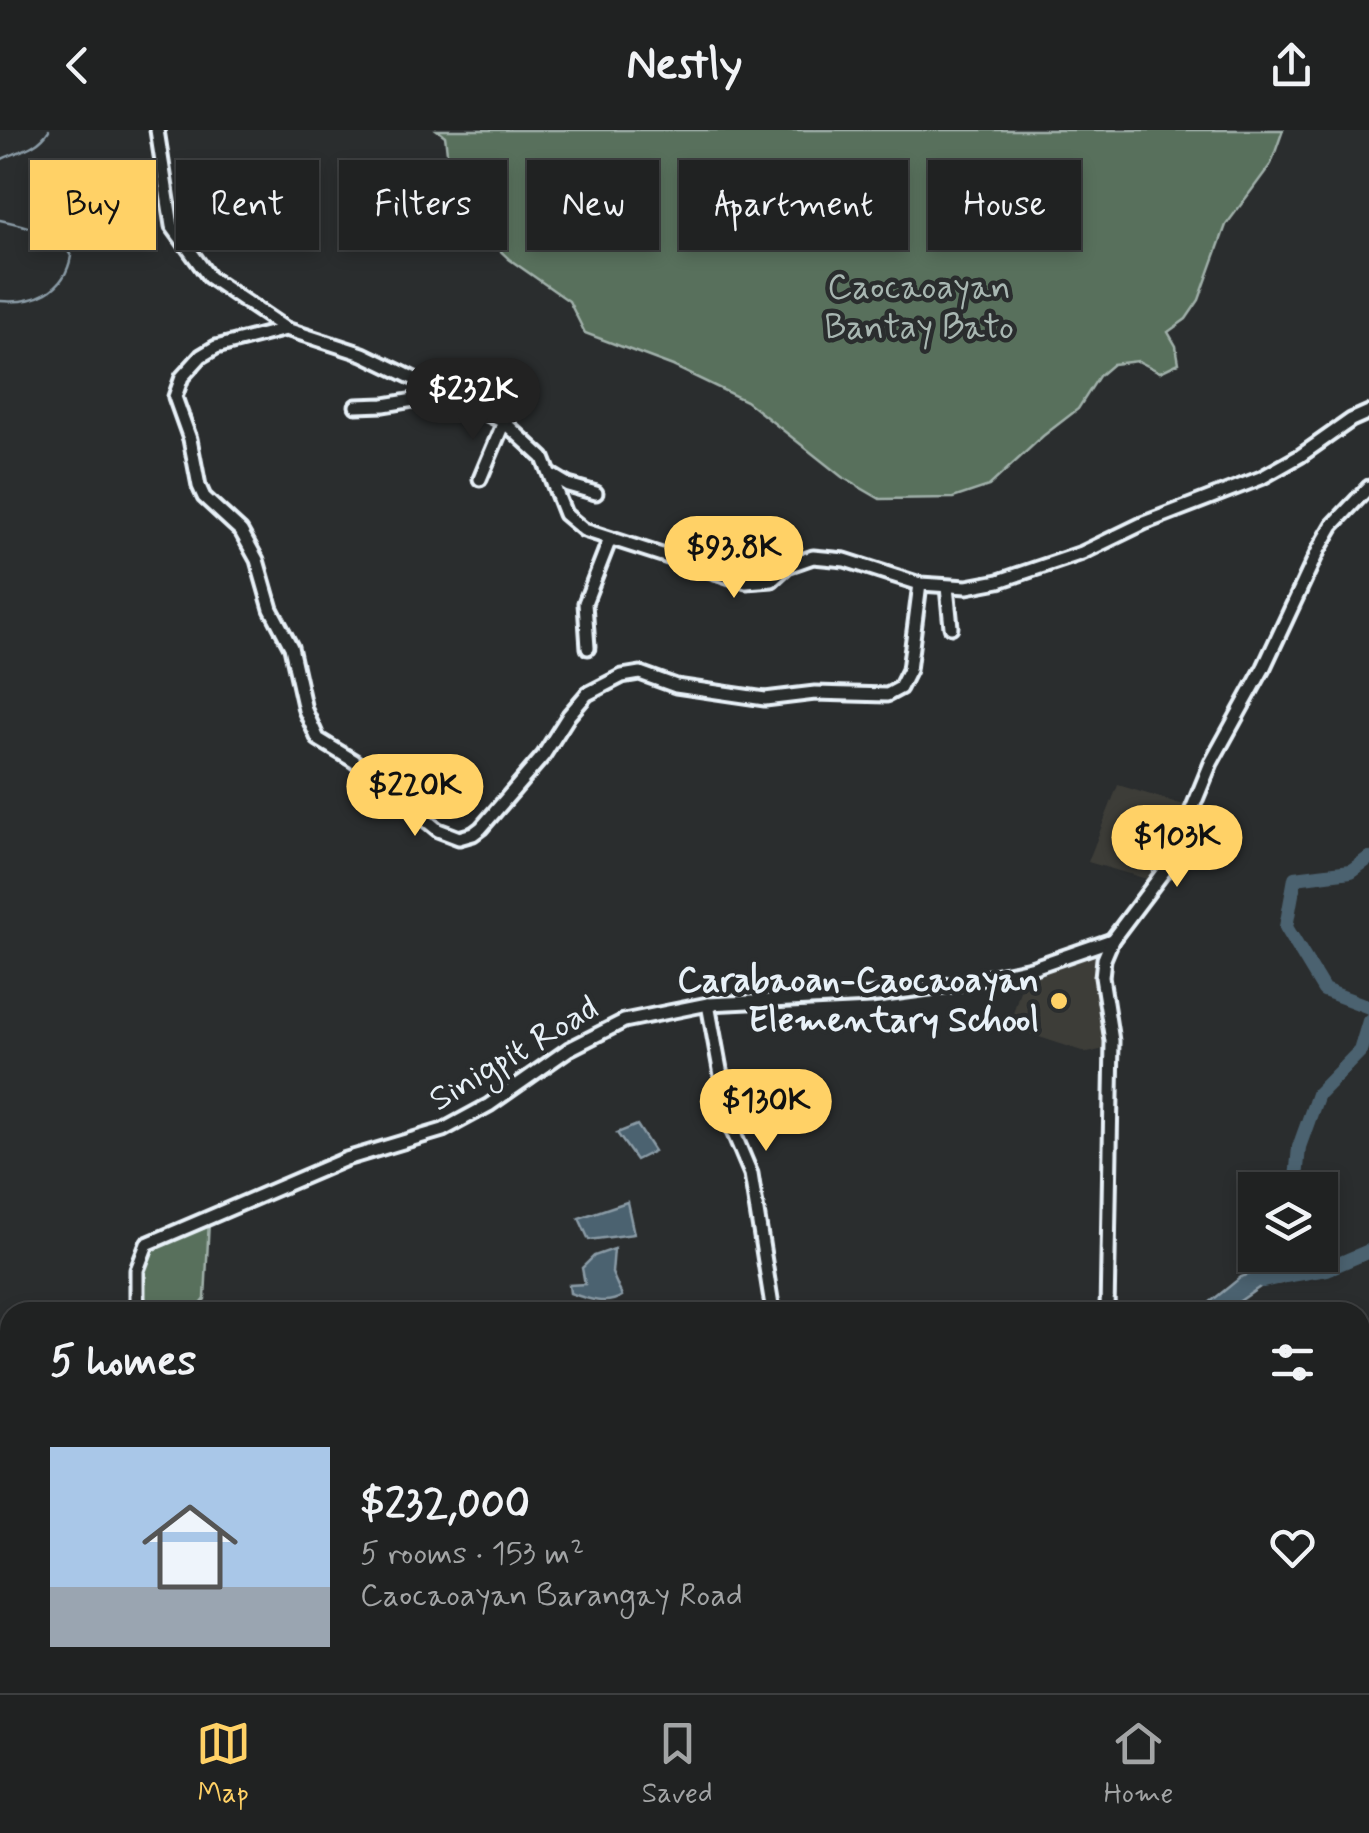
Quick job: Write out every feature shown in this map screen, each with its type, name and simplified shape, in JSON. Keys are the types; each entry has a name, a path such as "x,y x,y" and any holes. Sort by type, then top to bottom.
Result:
{"street":[{"path":"157,130 172,226 209,277 286,329 362,354 504,422 544,458 559,502 572,523 746,582 772,580 798,559 813,556 845,560 920,584 986,584 1118,538 1261,478 1369,412"},
{"path":"286,329 216,347 201,356 182,377 175,397 190,440 199,486 204,497 241,531 257,560 271,609 290,647 306,710 318,739 450,836 468,837 481,828 588,694 622,676 640,673 676,686 765,699 814,694 880,696 893,692 904,683 908,670 920,584"},
{"path":"356,406 450,394"},
{"path":"480,479 504,422"},
{"path":"552,476 596,493"},
{"path":"1107,1302 1112,1040 1102,977 1104,959 1112,940 1170,863 1211,763 1264,667 1319,548 1333,525 1369,487"},
{"path":"588,648 585,603 610,538"},
{"path":"948,587 951,627"},
{"name":"Sinigpit Road","path":"136,1302 137,1270 146,1244 346,1159 443,1130 489,1105 569,1050 624,1021 708,1004 870,996 950,985 1032,968 1112,940"},
{"path":"708,1004 730,1124 751,1174 771,1302"}],"shaded area":[{"path":"1118,785 1187,806 1154,881 1088,862"},
{"name":"Carabaoan-Caocaoayan Elementary School","path":"1096,954 1107,1048 1088,1053 1009,1027 1024,977"}],"green space":[{"name":"Caocaoayan Bantay Bato","path":"437,130 1283,130 1271,164 1226,225 1199,300 1186,319 1168,332 1179,363 1160,372 1138,361 1113,364 1099,376 1078,409 989,486 953,498 880,499 842,477 746,401 673,366 585,333 569,301 499,250 507,250 507,160 448,160 445,136"},
{"path":"209,1220 203,1302 139,1302 139,1270 149,1245"}],"water":[{"path":"637,1125 654,1151 636,1160 617,1133"},
{"path":"627,1202 634,1234 589,1240 579,1218"},
{"path":"614,1249 612,1273 622,1296 603,1301 570,1293 569,1285 585,1284 582,1268 594,1256"},
{"path":"1255,1272 1279,1272 1281,1283 1263,1285 1238,1302 1210,1302 1241,1277"}],"waterway":[{"path":"0,160 33,145 49,130"},
{"path":"0,220 50,236 71,256 62,279 46,293 25,300 0,301"},
{"path":"1369,858 1351,871 1295,878 1286,927 1324,990 1369,1007"},
{"path":"1297,1172 1299,1147 1318,1094 1360,1051 1369,1021"},
{"path":"1285,1276 1327,1269 1369,1251"},
{"path":"1263,1281 1285,1276 1286,1272"}],"place":[{"name":"Carabaoan-Caocaoayan Elementary School","path":"1059,1001"}]}
